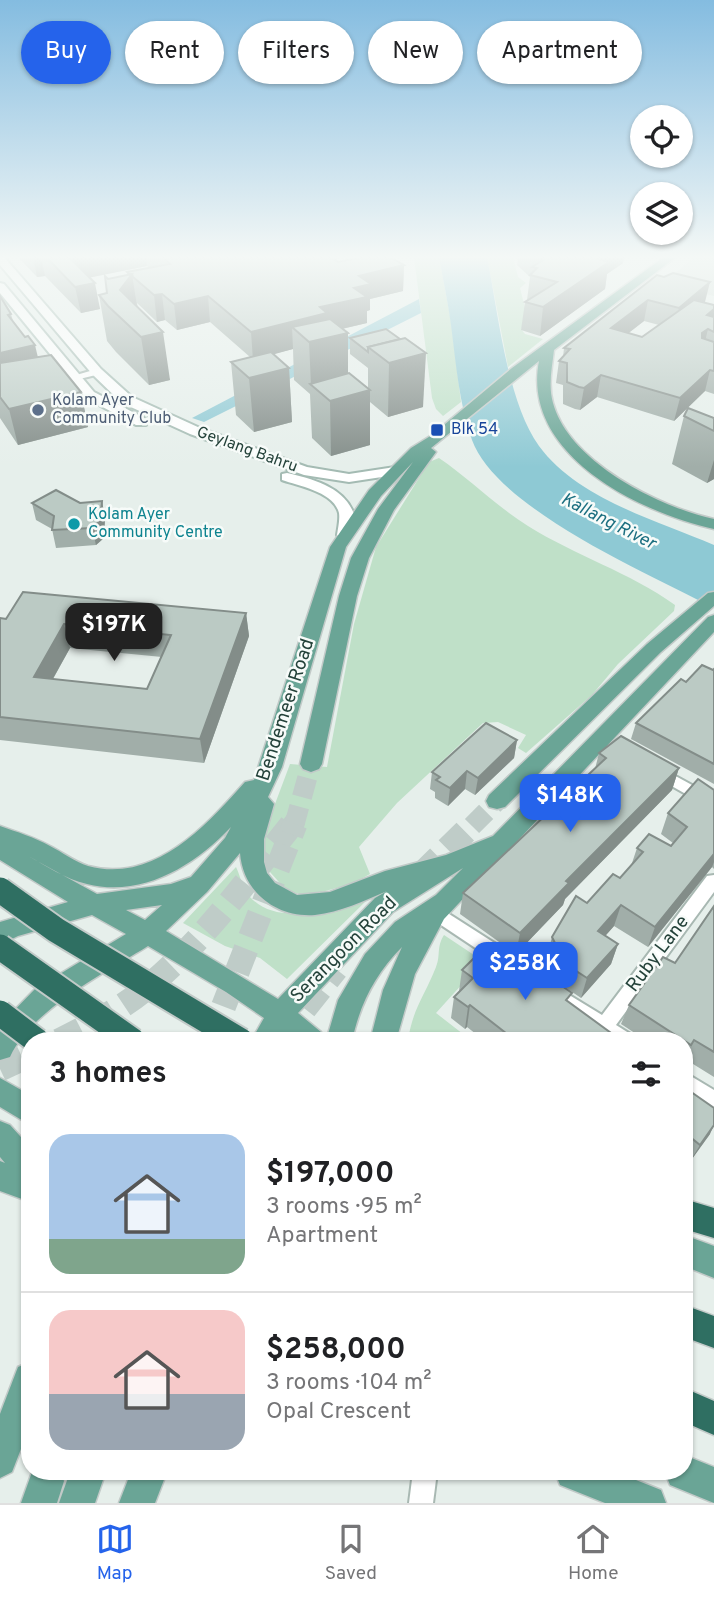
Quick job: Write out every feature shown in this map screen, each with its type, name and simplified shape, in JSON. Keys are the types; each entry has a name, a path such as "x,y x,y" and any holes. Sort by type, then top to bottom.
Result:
{"highway":[{"path":"0,890 56,930 226,1032"},
{"path":"0,947 120,1032"},
{"path":"0,1013 25,1032"},
{"path":"693,1217 714,1223"},
{"path":"693,1324 714,1332"},
{"path":"693,1409 714,1418"}],"main road":[{"name":"Geylang Bahru","path":"33,327 74,377 90,394 107,406 152,427 334,497 346,512 345,535"},
{"name":"Geylang Bahru","path":"58,327 97,372 127,400 154,414 304,471 349,478 394,471"},
{"name":"Bendemeer Road","path":"0,1048 4,1038 44,997 146,934 199,885 234,844 271,767 320,603 338,547 345,535 394,471 416,451 437,438 517,371 578,327"},
{"path":"548,350 543,383 549,411 558,434 576,455 635,495 714,524"},
{"name":"Bendemeer Road","path":"311,764 348,596 360,558 386,509 427,456 437,438"},
{"path":"497,802 695,611 714,597"},
{"name":"Serangoon Road","path":"270,1032 281,1014 384,905 450,863 499,843 607,745 714,621"},
{"path":"0,835 38,849 72,870 89,876 108,879 144,875 181,858 218,829 271,767"},
{"path":"271,767 251,850 257,875 264,888 275,896 296,905 314,905 351,896 395,877 450,863"},
{"path":"385,1032 396,988 418,939 442,904 499,843"},
{"path":"0,848 24,866 236,983 302,1032"},
{"path":"0,935 11,928 95,904 171,894 199,885"},
{"path":"341,1032 348,1006 367,972 411,920 442,904"},
{"path":"0,1091 21,1105"},
{"path":"0,1135 21,1160"},
{"path":"0,1176 21,1184"},
{"path":"693,1254 714,1262"},
{"path":"0,1460 21,1414"},
{"path":"693,1476 714,1485"},
{"path":"137,1503 146,1480"},
{"path":"592,1480 648,1503"}],"street":[{"path":"52,383 97,372"},
{"path":"651,767 714,804"},
{"name":"Ruby Lane","path":"604,1027 713,881"},
{"path":"442,904 511,963"},
{"path":"552,992 612,1032"},
{"path":"693,1087 714,1100"},
{"path":"421,1503 424,1480"}],"green space":[{"path":"423,327 452,327 461,402 443,416 436,409 432,398"},
{"path":"500,327 522,327 525,334 543,339 508,367"},
{"path":"439,458 528,526 657,593 675,605 674,611 618,664 592,695 526,753 518,748 526,735 498,722 483,723 397,803 359,847 370,874 352,884 306,896 286,890 262,863 260,844 290,764 327,767 354,624 376,547 429,462"},
{"path":"236,867 250,897 262,907 276,912 323,910 369,898 287,979 260,958 225,946 183,923"},
{"path":"444,935 483,961 436,1013 460,1032 410,1032 436,967"}],"water":[{"path":"365,327 393,327 204,422 192,418"},
{"name":"Kallang River","path":"451,327 500,327 519,406 539,446 555,464 596,494 643,517 714,545 714,608 579,538 512,491 487,466 472,440 458,383"}],"building":[{"path":"0,327 17,327 35,345 0,353"},
{"path":"131,327 158,327 163,332 141,337"},
{"path":"245,327 270,327 251,332"},
{"path":"292,327 340,327 348,333 309,342"},
{"path":"591,327 612,327 642,337 656,327 714,327 714,332 708,329 702,333 702,338 714,342 714,371 710,370 680,398 601,375 584,388 567,382 567,363 559,361 570,349 564,348"},
{"path":"386,329 400,339 368,347 368,352 350,338"},
{"path":"405,338 426,353 389,363 368,347"},
{"path":"271,352 289,368 249,378 231,362"},
{"path":"51,355 81,392 9,409 0,397 0,363"},
{"path":"349,373 370,390 330,401 310,384"},
{"path":"688,408 714,418 714,431 684,416"},
{"path":"56,490 80,503 102,501 100,521 92,528 52,530 54,516 32,503"},
{"path":"23,592 246,613 200,739 0,717 0,618 6,619","holes":["64,624 171,635 147,689 34,677"]},
{"path":"702,665 714,669 714,764 636,723 681,679 686,682"},
{"path":"486,723 517,740 478,778 467,771 450,788 436,780 440,777 432,772"},
{"path":"621,736 679,768 566,881 569,883 520,933 463,893 606,758 599,753"},
{"path":"698,779 714,790 714,854 655,927 621,905 598,931 618,944 587,978 564,963 570,957 558,949 552,937 576,896 587,903 613,874 620,878 643,852 637,848 649,834 671,846 687,827 668,813"},
{"path":"714,906 714,1052 693,1042 693,1032 671,1032 629,1005 663,957 675,963"},
{"path":"489,943 543,983 549,977 572,993 566,1000 610,1032 504,1032 470,1005 468,1007 454,997 473,978 462,970"},
{"path":"693,1093 714,1108 714,1125 700,1145 693,1139"}],"tunnel":[{"path":"296,820 311,764"},
{"path":"472,826 497,801"},
{"path":"291,826 296,820"},
{"path":"294,826 296,820"},
{"path":"76,1032 118,1009 170,967 225,908 292,824"},
{"path":"214,1032 295,824"},
{"path":"421,875 473,824"},
{"path":"292,1032 301,1013 336,969"},
{"path":"0,1069 21,1059"}],"place":[{"name":"Kolam Ayer Community Club","path":"38,410"},
{"name":"Blk 54","path":"437,430"},
{"name":"Kolam Ayer Community Centre","path":"74,524"}]}
